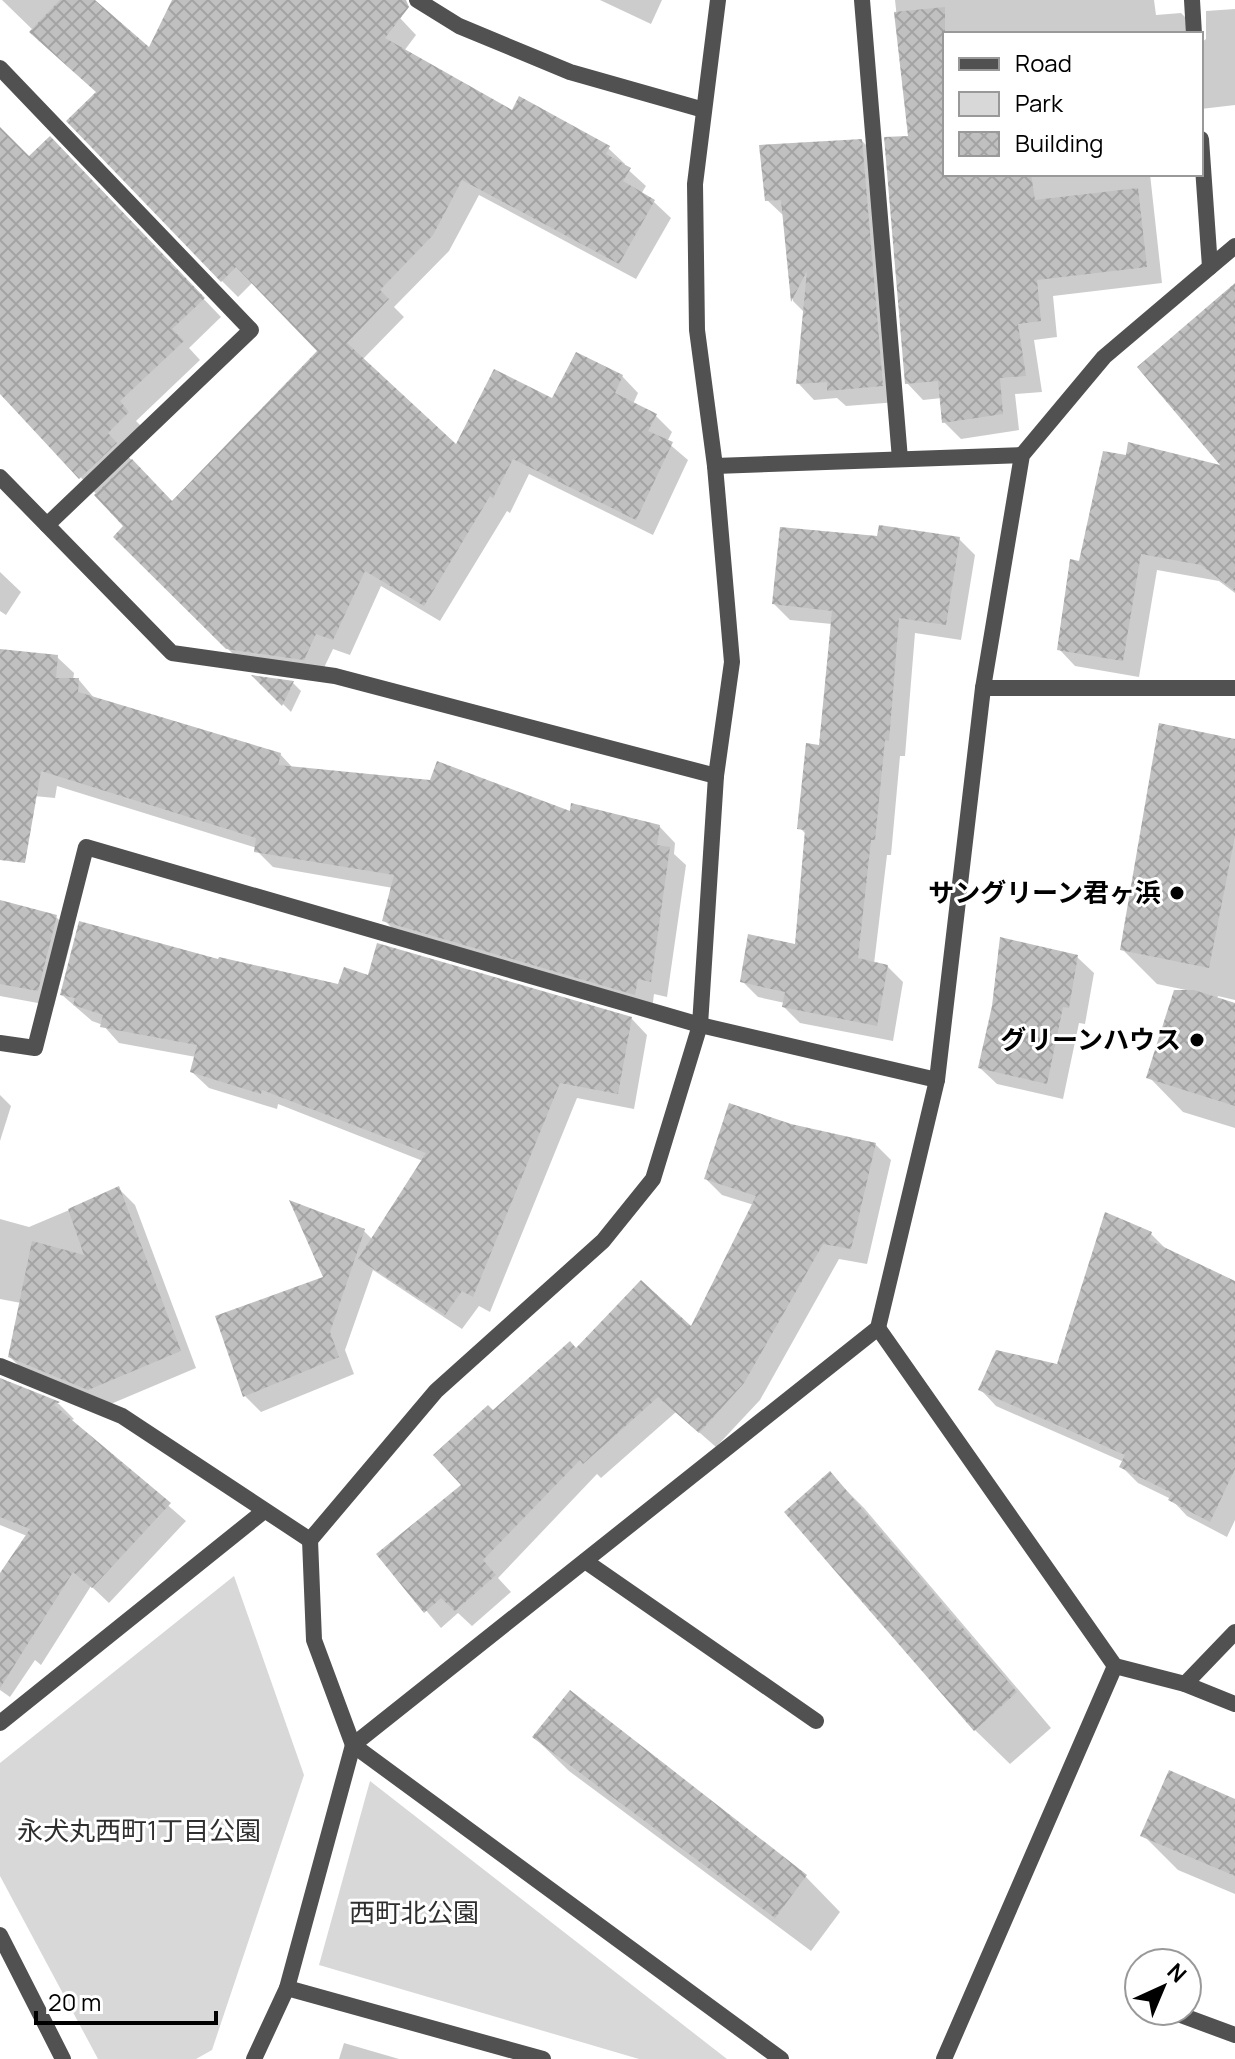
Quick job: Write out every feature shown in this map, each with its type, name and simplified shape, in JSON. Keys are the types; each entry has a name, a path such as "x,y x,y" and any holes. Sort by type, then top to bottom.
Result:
{"street":[{"path":"417,0 459,26 570,72 704,110"},
{"path":"718,0 695,184 697,330 715,466 732,662 716,776 700,1025 653,1179 603,1241 436,1391 310,1540 314,1640 353,1745 781,2059"},
{"path":"862,0 900,459"},
{"path":"1192,0 1194,32"},
{"path":"0,68 251,330 47,525"},
{"path":"1203,167 1210,267"},
{"path":"254,2059 287,1988 353,1745 878,1328 937,1080 983,688 1022,455 1104,357 1235,246"},
{"path":"715,466 1022,455"},
{"path":"0,477 172,653 335,676 716,776"},
{"path":"983,688 1235,688"},
{"path":"0,1043 35,1048 86,847 700,1025 937,1080"},
{"path":"878,1328 1115,1666 1185,1684 1235,1704"},
{"path":"0,1366 122,1416 310,1540"},
{"path":"0,1723 264,1511"},
{"path":"585,1561 816,1721"},
{"path":"1185,1684 1235,1632"},
{"path":"944,2059 1115,1666"},
{"path":"0,1935 63,2059"},
{"path":"287,1988 543,2059"},
{"path":"1203,2023 1235,2035"}],"green space":[{"name":"永犬丸西町1丁目公園","path":"234,1576 304,1775 212,2050 196,2059 98,2059 0,1876 0,1763"},
{"name":"西町北公園","path":"370,1781 727,2059 639,2059 319,1965"}],"building":[{"path":"60,0 95,0 149,47 172,0 406,0 409,7 385,38 512,110 519,96 610,146 606,154 631,168 623,181 655,200 619,264 462,180 433,235 380,290 389,299 347,343 456,444 494,369 552,398 576,352 623,375 615,393 657,414 648,431 673,442 636,520 513,459 493,498 490,496 424,606 365,571 333,640 316,634 304,660 226,649 113,537 123,526 94,495 132,459 172,501 317,351 236,267 221,282 66,121 96,92 29,32"},
{"path":"945,7 943,176 1031,176 1035,200 1138,188 1147,267 1037,280 1041,321 1018,324 1026,376 1000,378 1003,414 942,423 938,381 905,384 884,137 908,136 894,12"},
{"path":"0,127 29,156 50,136 205,298 172,329 184,341 120,401 129,412 108,433 117,443 79,479 0,394"},
{"path":"862,139 883,386 827,391 827,382 796,384 807,271 791,302 781,200 765,201 759,145"},
{"path":"1235,283 1235,591 1201,565 1141,554 1123,661 1057,650 1070,559 1079,561 1103,451 1126,455 1128,442 1220,465 1137,367"},
{"path":"879,525 960,537 946,625 899,618 889,741 885,740 858,958 888,965 877,1026 782,1007 785,992 740,982 748,934 795,944 805,830 797,829 806,743 819,745 832,611 772,604 780,527 877,536"},
{"path":"0,649 58,655 56,678 79,678 78,692 281,753 278,765 430,780 437,761 570,811 571,803 660,825 657,845 670,847 651,982 638,979 635,995 382,921 394,875 254,852 256,838 41,771 25,863 0,860"},
{"path":"251,675 294,681 282,706"},
{"name":"サングリーン君ヶ浜","path":"1159,723 1235,739 1235,836 1209,968 1120,950"},
{"path":"0,900 57,915 38,991 0,984"},
{"path":"79,921 218,959 338,984 344,967 368,975 377,943 632,1017 618,1094 560,1083 473,1297 462,1291 445,1315 358,1259 426,1153 262,1090 261,1094 190,1072 197,1045 100,1027 103,1015 73,1005 75,998 60,995"},
{"path":"1000,937 1078,955 1069,1008 1063,1007 1047,1084 978,1068 992,1006"},
{"name":"グリーンハウス","path":"1174,990 1194,990 1235,1003 1235,1106 1146,1078"},
{"path":"729,1103 791,1124 876,1143 851,1249 823,1244 744,1383 699,1433 658,1397 583,1464 580,1460 483,1560 496,1575 455,1611 441,1598 424,1613 376,1554 461,1485 433,1455 488,1405 493,1410 570,1341 576,1348 641,1280 691,1326 756,1196 704,1179"},
{"path":"119,1186 181,1351 88,1390 8,1357 32,1241 84,1255 68,1209"},
{"path":"289,1200 365,1229 330,1332 339,1357 243,1397 215,1316 323,1277"},
{"path":"1105,1212 1152,1232 1149,1240 1235,1281 1235,1469 1210,1522 1168,1500 1172,1493 1119,1467 1125,1455 978,1390 996,1350 1057,1364"},
{"path":"0,1378 60,1402 54,1405 171,1503 92,1588 73,1572 0,1688 0,1573 30,1529 0,1517"},
{"path":"830,1471 1017,1692 974,1731 784,1512"},
{"path":"570,1690 807,1875 775,1918 532,1737"},
{"path":"1169,1770 1235,1799 1235,1876 1140,1836"}],"place":[{"name":"サングリーン君ヶ浜","path":"1177,893"},
{"name":"グリーンハウス","path":"1197,1040"}]}
